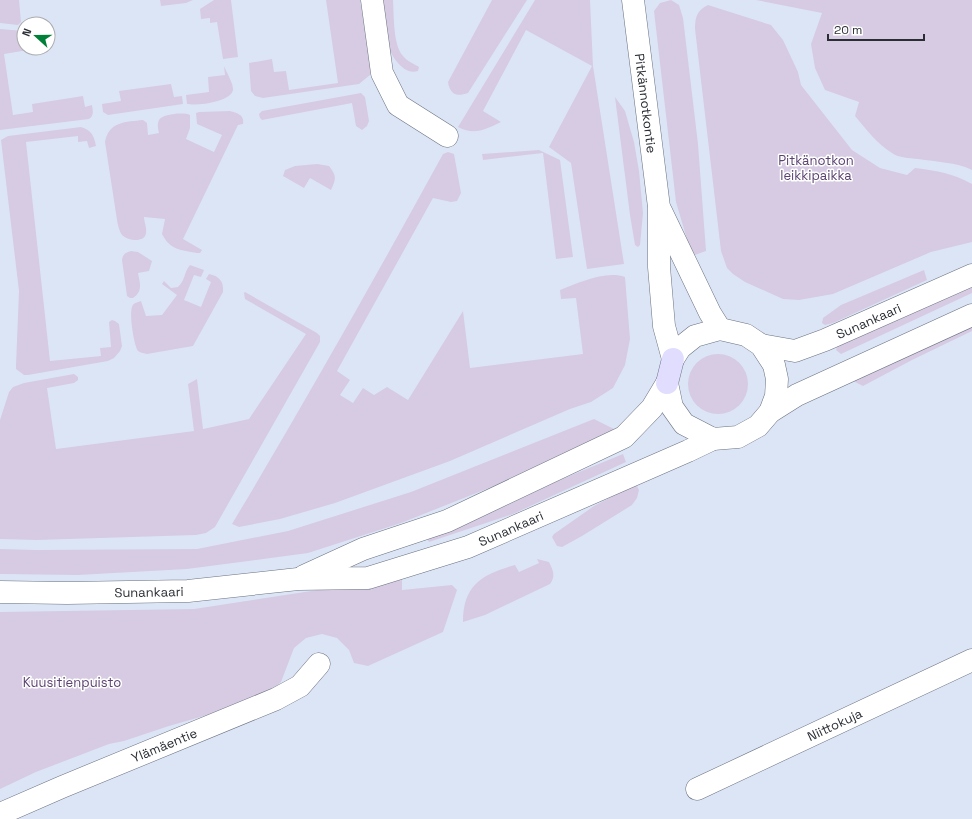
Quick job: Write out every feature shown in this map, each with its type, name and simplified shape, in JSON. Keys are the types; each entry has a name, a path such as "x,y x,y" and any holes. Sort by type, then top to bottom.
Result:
{"main road":[{"path":"667,384 673,359"}],"street":[{"path":"372,0 382,74 398,105 447,136"},
{"name":"Pitkännotkontie","path":"633,0 659,207 658,266 664,326 673,359"},
{"name":"Pitkännotkontie","path":"659,207 710,313 720,329"},
{"name":"Sunankaari","path":"761,345 795,351 824,340 972,275"},
{"path":"667,384 672,407 684,424 713,439 738,437 758,426 770,412 797,395 972,315"},
{"path":"673,359 680,348 695,336 720,329 746,335 761,345 774,365 777,379 776,396 770,412"},
{"name":"Sunankaari","path":"298,579 363,549 447,521 624,437 652,408 667,384"},
{"name":"Sunankaari","path":"0,592 67,593 188,590 298,579 368,578 468,547 713,439"},
{"name":"Niittokuja","path":"697,789 972,660"},
{"name":"Ylämäentie","path":"0,814 276,699 300,686 319,664"}],"green space":[{"path":"0,0 19,0 20,16 16,16 16,25 0,23"},
{"path":"160,0 193,0 186,3 161,6"},
{"path":"214,0 231,0 238,57 223,59 217,22 210,23 210,18 201,19 200,9"},
{"path":"326,0 360,0 372,68 370,75 359,84 263,98 255,96 251,91 249,63 272,59 274,72 286,71 289,90 338,83"},
{"path":"380,0 393,0 397,45 405,58 419,67 418,71 411,72 400,65 387,45 383,32"},
{"path":"492,0 527,0 468,93 457,95 450,90 448,82"},
{"path":"535,0 590,0 593,66 624,264 587,269 571,163 549,147 592,66 526,30 483,111 501,122 485,129 475,131 464,130 458,127"},
{"path":"671,0 679,5 683,18 698,144 706,251 692,256 676,202 654,11 660,3"},
{"path":"756,0 972,0 972,170 953,164 901,157 895,155 881,145 855,116 859,102 825,90 815,68 811,44 822,13"},
{"name":"Pitkänotkon leikkipaikka","path":"708,5 771,25 783,40 798,72 801,85 852,150 880,168 907,175 915,168 931,170 951,175 972,184 972,242 931,252 833,294 799,300 783,299 745,282 733,274 727,268 721,251 695,29 697,14 701,9"},
{"path":"0,29 16,30 16,52 4,54 13,115 33,112 32,104 83,96 85,107 92,105 93,113 89,119 0,130"},
{"path":"224,66 232,85 233,90 231,94 226,98 213,102 187,104 186,95 209,92 208,77 225,75"},
{"path":"171,84 174,97 182,96 183,104 108,115 103,112 102,104 121,101 119,91"},
{"path":"361,93 365,97 369,121 367,126 362,130 356,126 352,103 262,120 259,114 262,111"},
{"path":"615,97 625,111 634,142 639,171 643,213 640,245 638,247 635,245 630,215"},
{"path":"230,111 242,116 243,124 238,125 183,239 202,250 200,253 181,250 172,246 162,234 165,219 144,217 146,233 140,240 128,239 122,235 119,230 117,220 105,142 110,130 114,126 125,122 143,120 147,123 148,135 159,133 158,123 161,118 173,114 187,114 190,115 190,128 186,139 214,152 222,135 197,124 196,113"},
{"path":"81,127 92,134 96,146 89,148 87,141 78,142 78,136 26,142 50,361 101,356 100,348 111,347 109,322 112,320 119,324 122,346 114,358 108,361 24,375 16,369 19,291 1,140 8,136"},
{"path":"539,150 560,160 573,257 556,259 543,153 483,160 482,154"},
{"path":"448,152 454,154 461,193 457,201 451,202 433,198 337,371 350,380 340,395 353,403 363,388 374,395 387,387 408,400 463,311 470,368 583,354 576,298 561,299 560,290 592,278 617,275 625,277 630,339 625,365 613,388 591,402 570,409 450,461 335,503 280,519 239,527 232,524 339,340 443,154"},
{"path":"317,164 329,166 333,172 335,180 331,190 310,178 304,188 283,176 285,170 295,166"},
{"path":"127,252 138,252 152,261 149,271 138,273 140,290 133,298 127,296 122,260 123,256"},
{"path":"190,265 204,270 201,277 194,275 184,300 201,307 211,282 206,279 209,274 216,276 223,285 223,292 193,346 147,354 141,353 136,348 132,328 131,314 133,305 141,301 146,316 162,315 177,295 162,284 164,281 171,288 178,287"},
{"path":"924,270 927,280 833,323 825,325 822,323 823,318 841,305"},
{"path":"972,282 972,293 841,354 836,350 838,344"},
{"path":"245,292 317,333 320,336 320,342 215,527 206,533 196,535 37,540 0,539 0,420 9,392 13,387 24,383 74,374 78,377 78,380 74,383 47,388 56,449 194,431 188,384 197,379 203,429 249,419 306,334 245,299"},
{"path":"972,318 972,331 863,386 851,380"},
{"path":"718,354 734,359 739,363 743,368 748,384 743,400 739,405 734,409 718,414 702,409 697,405 693,400 688,384 693,368 697,363 702,359"},
{"path":"594,419 614,429 600,439 489,488 401,523 308,553 187,569 78,575 0,574 0,549 197,549 288,531 411,492"},
{"path":"623,454 626,462 513,514 429,542 427,538 470,517"},
{"path":"636,484 639,490 637,498 632,505 562,547 557,546 552,537 554,534 594,506"},
{"path":"537,559 549,562 553,570 553,578 550,584 485,615 463,622 466,599 471,590 484,577 493,572 515,565 519,572 539,563"},
{"name":"Kuusitienpuisto","path":"402,576 402,590 452,585 457,590 443,632 368,666 354,663 349,650 337,638 322,634 306,638 294,648 281,682 270,692 228,709 124,741 109,744 36,772 0,789 0,612 194,609"}]}
